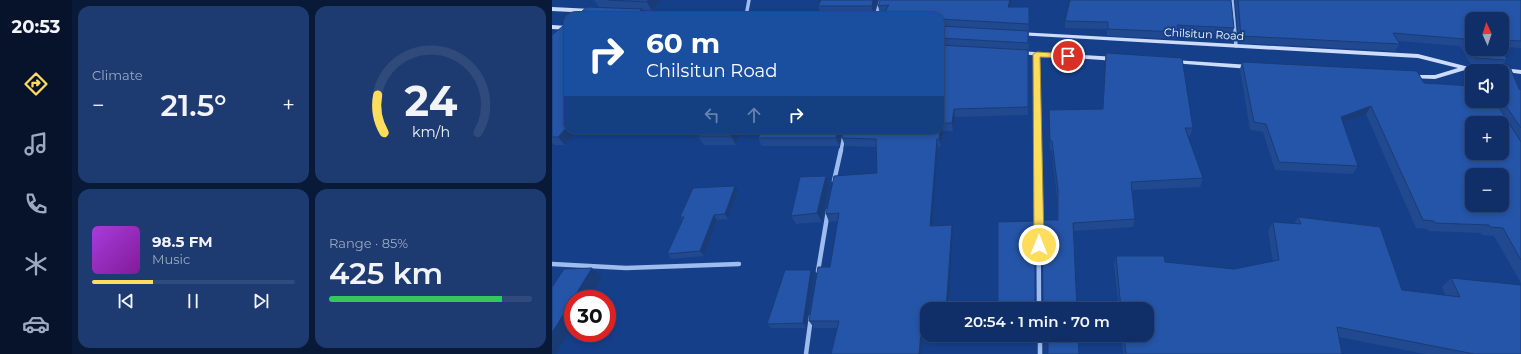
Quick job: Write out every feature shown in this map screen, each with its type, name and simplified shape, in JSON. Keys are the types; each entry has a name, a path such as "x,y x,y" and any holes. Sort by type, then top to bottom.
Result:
{"main road":[{"path":"552,9 600,11"},
{"path":"552,27 564,28"},
{"name":"Chilsitun Road","path":"1014,34 1418,56 1465,68"},
{"path":"1007,53 1124,59"},
{"path":"1164,62 1260,67"},
{"name":"Chilsitun Road","path":"1403,75 1435,77 1465,68"},
{"name":"Chilsitun Road","path":"1509,71 1521,72"}],"street":[{"path":"747,12 749,0"},
{"path":"877,12 881,0"},
{"path":"1232,0 1236,46"},
{"path":"1037,54 1039,302"},
{"path":"832,190 844,134"},
{"path":"818,275 829,205"},
{"path":"552,264 626,268 739,264"},
{"path":"806,354 812,315"},
{"path":"1040,342 1040,354"}],"building":[{"path":"609,0 648,0 647,2"},
{"path":"821,0 873,0 872,6 818,6"},
{"path":"880,0 1010,0 1008,7 1029,7 1029,24 944,19 944,12 885,12 889,5 878,6"},
{"path":"1070,0 1231,0 1234,28 1177,25 1178,32 1108,29 1108,22 1065,21"},
{"path":"1238,0 1521,0 1521,41 1509,40 1509,12 1465,12 1465,41 1464,39 1393,33 1400,44 1241,36"},
{"path":"587,7 642,9 639,12 581,12"},
{"path":"564,25 564,130 558,137 552,137 552,35"},
{"path":"944,26 1028,31 1028,43 944,38"},
{"path":"944,45 1028,50 1028,107 954,109 952,123 944,123"},
{"path":"1106,53 1182,58 1193,128 1185,128 1203,178 1131,182 1135,219 1073,223 1077,302 1042,302 1042,220 1058,220 1058,190 1052,141 1050,141 1049,110 1103,109"},
{"path":"1475,56 1505,56 1507,60 1476,58"},
{"path":"1242,62 1417,71 1424,83 1465,86 1465,108 1499,108 1505,116 1465,116 1465,160 1509,160 1509,123 1521,142 1521,260 1503,228 1490,227 1489,225 1435,223 1434,221 1423,220 1371,106 1341,117 1358,166 1279,162 1266,124 1254,122"},
{"path":"1509,66 1519,89 1521,90 1521,128 1507,108 1509,108"},
{"path":"699,134 731,134 731,136 698,136"},
{"path":"760,134 836,134 836,138 758,138"},
{"path":"843,134 940,134 939,139 937,139 930,226 952,225 946,302 920,302 919,354 831,354 839,321 809,321 818,267 830,267 839,213 826,214 834,176 877,173 876,139 842,138"},
{"path":"826,176 817,213 791,216 800,177"},
{"path":"735,186 725,214 714,215 700,251 667,254 684,217 680,217 693,188"},
{"path":"1298,217 1380,227 1402,290 1460,297 1451,278 1521,285 1521,354 1474,354 1337,327 1342,354 1126,354 1125,342 1154,342 1154,302 1120,302 1116,256 1164,256 1165,262 1234,269 1279,260 1273,222 1301,224"},
{"path":"1035,221 1035,301 998,302 998,222"},
{"path":"592,268 578,290 564,290 564,314 552,333 552,287 564,269"},
{"path":"785,270 811,270 803,323 767,324"},
{"path":"1048,342 1078,342 1079,354 1048,354"}],"route":[{"path":"1039,245 1037,54 1068,56"}]}
